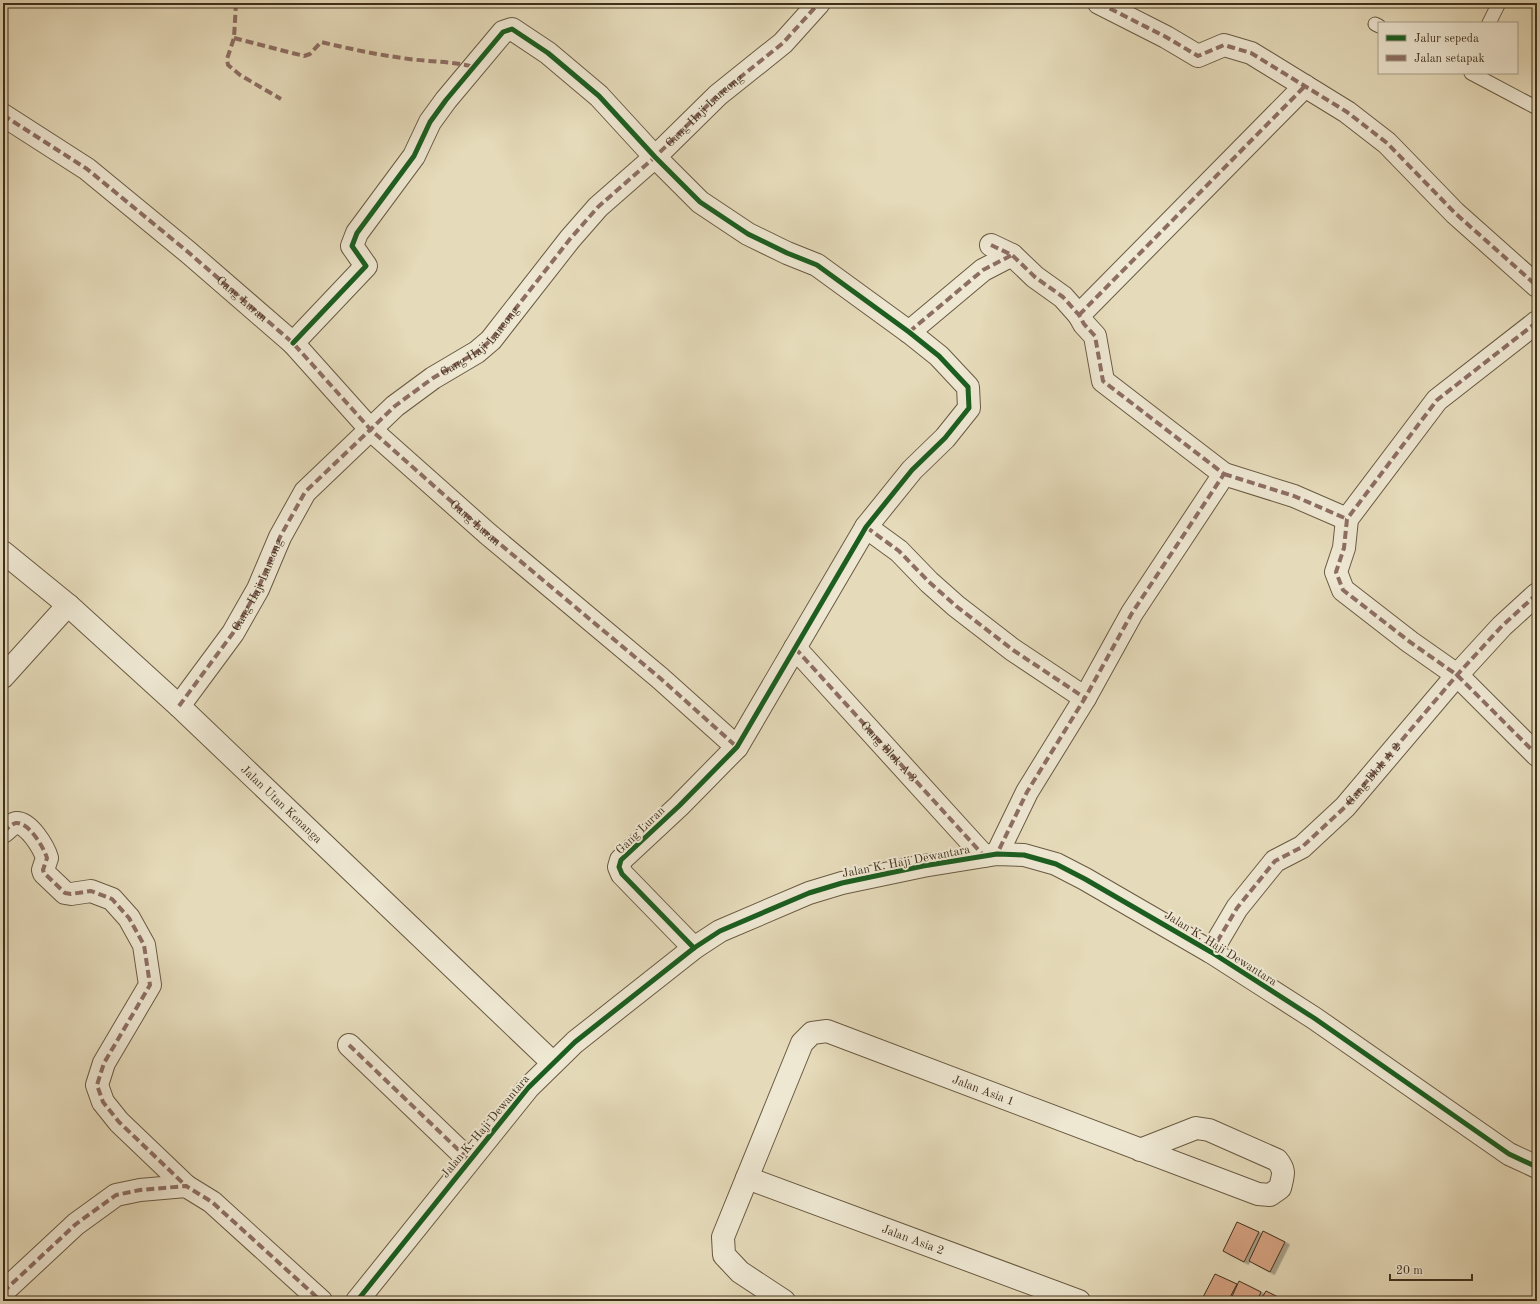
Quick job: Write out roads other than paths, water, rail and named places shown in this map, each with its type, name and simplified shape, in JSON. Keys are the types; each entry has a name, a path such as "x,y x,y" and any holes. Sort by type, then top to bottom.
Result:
{"street":[{"name":"Gang Haji Lancong","path":"178,706 233,633 258,589 280,537 305,492 395,406 433,378 477,352 491,340 570,239 598,206 655,157 718,95 783,43 819,3"},
{"path":"1098,3 1198,56 1224,45 1251,53 1347,112 1387,143 1455,213 1537,286"},
{"path":"293,343 366,266 352,246 358,233 414,156 430,122 446,100 503,32 512,29 548,53 599,96 655,157 700,202 748,234 787,253 817,265 909,332 939,356 968,387 969,408 945,438 912,470 866,527 738,747"},
{"path":"1079,315 1305,86"},
{"name":"Gang Luran","path":"3,115 87,169 188,252 293,343 371,430 488,534 660,678 738,747 679,806 621,860 619,867 622,874 694,948"},
{"path":"991,245 1012,255 1035,277 1063,297 1079,315 1084,324 1095,336 1103,381 1224,474 1294,496 1347,519"},
{"path":"909,332 983,270 1012,255"},
{"path":"1537,322 1437,400 1347,519 1344,548 1336,572 1343,590 1410,642 1457,675 1537,754"},
{"path":"990,855 1084,698 1132,613 1224,474"},
{"path":"866,527 899,550 929,582 956,606 1013,650 1084,698"},
{"name":"Jalan Utan Kenanga","path":"3,552 68,605 178,706 553,1063"},
{"name":"Gang Blok A 2","path":"1211,952 1238,908 1275,861 1302,847 1345,808 1457,675 1502,626 1537,594"},
{"path":"3,677 68,605"},
{"name":"Gang Blok A 3","path":"795,648 990,855"},
{"path":"3,832 16,823 26,827 38,840 47,858 43,870 44,873 65,893 71,894 91,891 112,899 129,918 144,945 150,985 104,1064 97,1085 103,1102 119,1122 186,1186 212,1202 321,1301"},
{"name":"Jalan K. Haji Dewantara","path":"357,1301 528,1088 575,1042 694,948 720,931 809,893 842,883 916,867 990,855 1024,856 1056,864 1085,879 1211,952 1314,1018 1509,1154 1537,1166"},
{"name":"Jalan Asia 1","path":"747,1178 802,1043 812,1033 827,1031 1140,1150 1258,1194 1270,1194 1280,1188 1284,1171 1277,1160 1209,1130 1196,1128 1140,1150"},
{"path":"349,1045 469,1160"},
{"path":"747,1178 723,1237 724,1255 740,1272 784,1301"},
{"name":"Jalan Asia 2","path":"747,1178 1079,1301"},
{"path":"3,1292 76,1224 116,1195 140,1190 186,1186"}],"lane":[{"path":"1490,22 1499,3"},
{"path":"1473,74 1537,108"}]}
